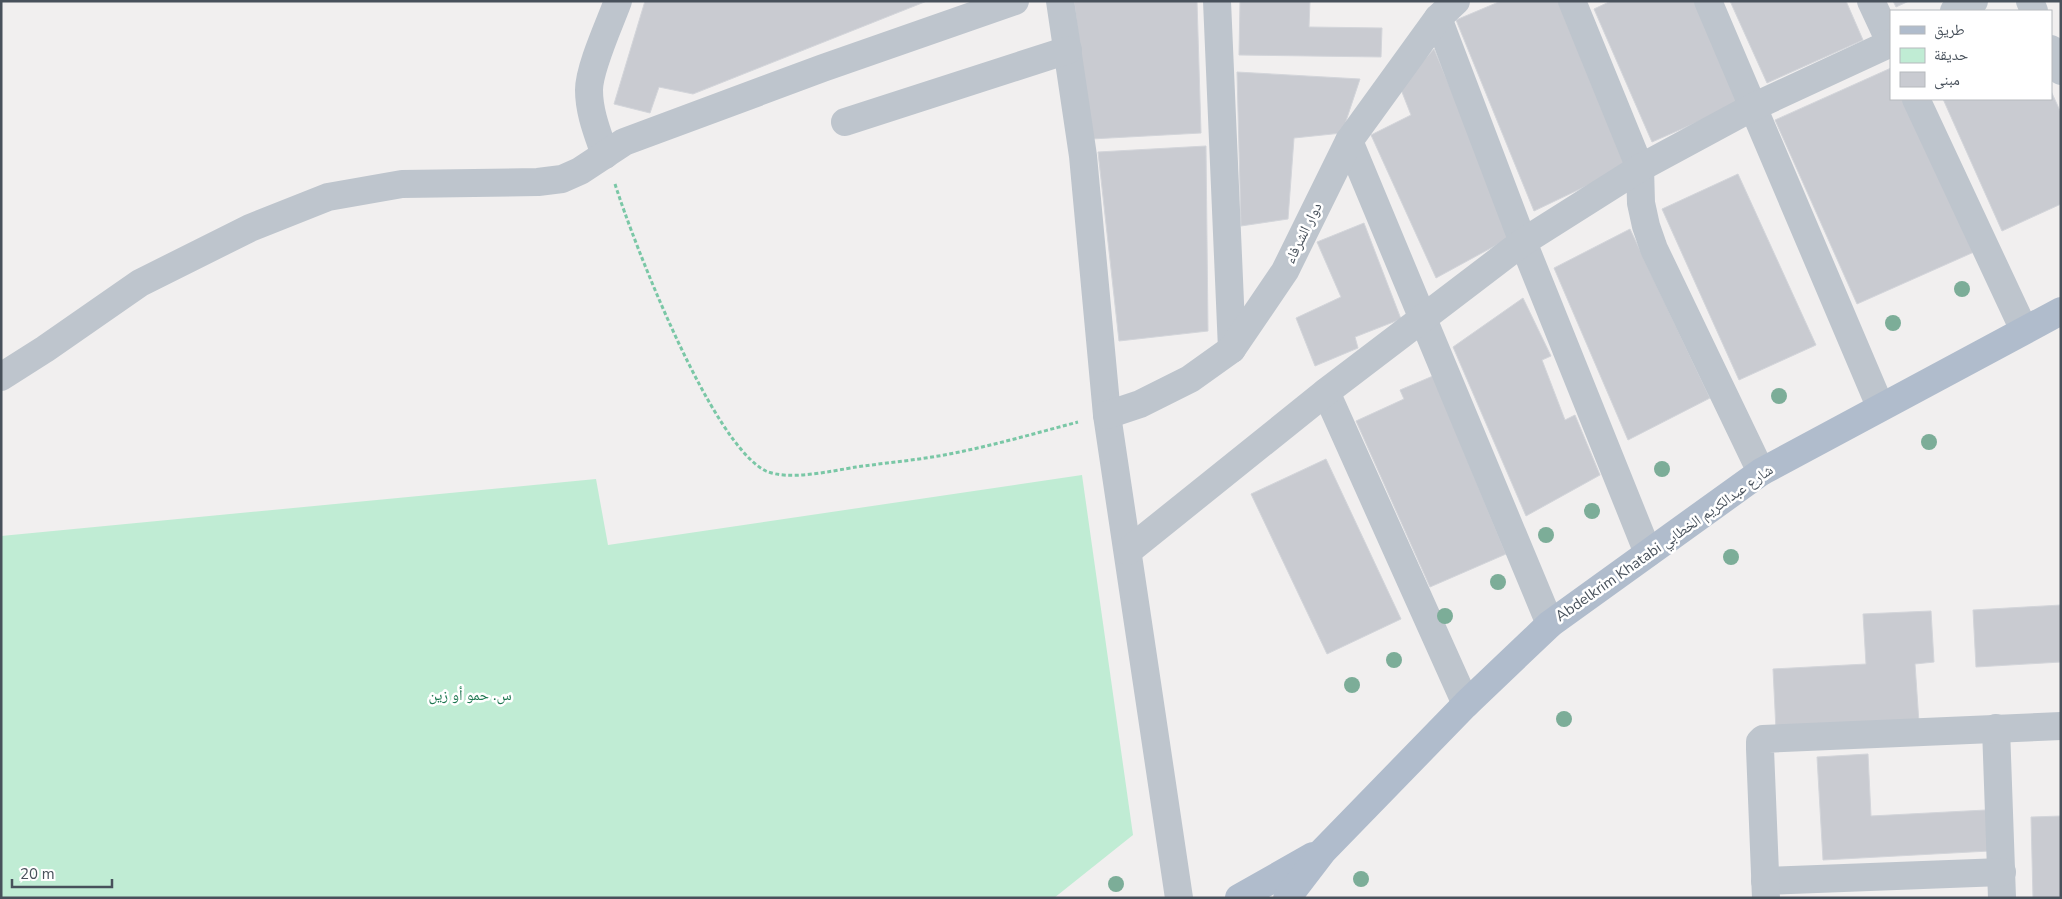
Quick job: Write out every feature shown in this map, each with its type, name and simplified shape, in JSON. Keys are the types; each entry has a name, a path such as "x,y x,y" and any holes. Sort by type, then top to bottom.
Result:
{"main road":[{"name":"Abdelkrim Khatabi شارع عبدالكريم الخطابي","path":"1287,898 1323,851 1466,704 1550,624 1761,472 1880,406 2061,311"},
{"name":"Abdelkrim Khatabi شارع عبدالكريم الخطابي","path":"1239,898 1323,851"}],"street":[{"path":"606,154 591,113 588,89 596,60 618,1"},
{"path":"1,377 140,283 250,228 328,197 402,184 538,182 562,179 580,171 624,142 823,68 1015,1"},
{"path":"1060,1 1083,156 1107,415 1179,898"},
{"path":"1217,1 1232,349"},
{"path":"1572,1 1640,168 1641,203 1654,249 1761,472"},
{"path":"1708,1 1880,406"},
{"path":"1871,1 1890,41"},
{"path":"1956,10 1974,1"},
{"path":"1447,10 1523,242 1648,552"},
{"name":"دوار الشرفاء","path":"1107,415 1140,404 1190,379 1232,349 1284,271 1349,141 1447,10"},
{"path":"1128,551 1326,392 1523,242 1640,168 1753,107 1890,43"},
{"path":"845,122 1068,50"},
{"path":"2052,51 2061,71"},
{"path":"1916,100 2024,330"},
{"path":"1349,141 1550,624"},
{"path":"1326,392 1466,704"},
{"path":"1996,728 2002,885 1766,890 1760,742 1766,738 1996,728 2061,726"}],"path":[{"path":"606,154 624,212 658,296 705,394 728,435 754,464 768,472 783,475 818,473 964,451 1107,415"}],"green space":[{"name":"س. حمو أو زين","path":"1082,475 1133,835 1054,898 1,898 1,536 596,479 608,545"}],"building":[{"path":"645,1 927,1 693,94 659,87 650,113 614,104"},
{"path":"1074,1 1197,1 1201,133 1091,139"},
{"path":"1240,1 1310,1 1309,27 1382,28 1381,57 1239,55"},
{"path":"1501,1 1561,1 1628,166 1534,211 1456,20"},
{"path":"1611,1 1698,1 1743,102 1652,142 1594,9"},
{"path":"1730,1 1846,1 1863,40 1767,83"},
{"path":"1893,1 1909,1 1896,7"},
{"path":"1434,49 1513,236 1436,278 1371,135 1411,115 1400,87"},
{"path":"1890,68 1890,100 1905,100 1974,252 1857,304 1775,120"},
{"path":"1237,72 1360,79 1342,133 1294,138 1288,219 1241,226"},
{"path":"2052,93 2061,113 2061,204 2002,231 1943,100 2052,100"},
{"path":"1206,146 1208,331 1119,341 1098,152"},
{"path":"1738,174 1816,345 1739,380 1662,209"},
{"path":"1364,223 1401,319 1355,337 1358,348 1315,366 1296,318 1341,297 1317,242"},
{"path":"1630,229 1710,398 1628,440 1554,268"},
{"path":"1523,298 1551,356 1542,360 1565,420 1575,415 1600,475 1526,516 1453,347"},
{"path":"1433,376 1506,554 1430,587 1356,421 1404,399 1400,390"},
{"path":"1326,459 1401,619 1327,654 1251,494"},
{"path":"2061,605 2061,662 1976,667 1973,610"},
{"path":"1931,611 1934,662 1915,664 1919,723 1776,730 1773,669 1866,664 1863,614"},
{"path":"1868,754 1871,816 1986,810 1989,851 1823,860 1817,757"},
{"path":"2061,816 2061,898 2033,898 2031,817"}]}
